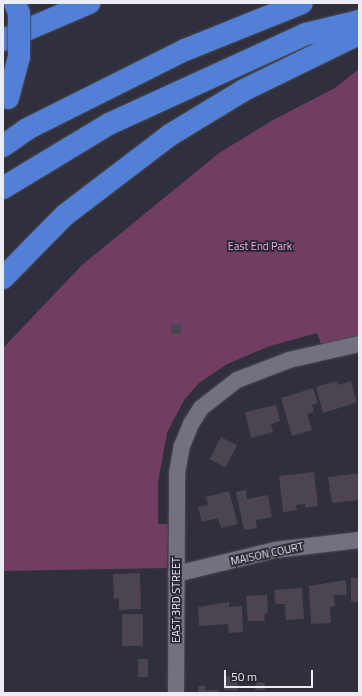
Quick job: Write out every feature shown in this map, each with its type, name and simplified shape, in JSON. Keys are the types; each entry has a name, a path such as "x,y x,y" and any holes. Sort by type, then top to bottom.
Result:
{"highway":[{"path":"5,102 19,57 19,13 15,3"},
{"path":"3,40 89,3"},
{"path":"3,146 27,129 185,50 302,3"},
{"path":"3,188 116,121 306,34 359,21"},
{"path":"3,278 65,215 170,135 244,90 359,34"}],"street":[{"name":"EAST 3RD STREET","path":"176,693 177,473 182,446 190,424 201,408 218,392 258,370 310,354 359,344"},
{"name":"MAISON COURT","path":"176,574 275,550 359,540"}],"green space":[{"name":"East End Park","path":"359,69 359,336 321,344 317,333 270,346 227,364 199,383 184,400 167,433 158,482 158,524 168,524 167,568 3,571 3,348 82,265 219,153 273,120 335,88"}],"building":[{"path":"171,324 181,324 181,334 171,334"},
{"path":"337,381 338,385 351,381 356,400 355,403 323,413 316,387"},
{"path":"313,388 318,403 312,405 314,412 307,414 312,430 292,436 281,398"},
{"path":"276,405 280,421 271,424 273,432 251,438 245,412"},
{"path":"221,437 237,445 226,467 210,459"},
{"path":"314,472 318,506 305,508 305,504 296,505 297,510 283,512 279,476"},
{"path":"359,473 359,500 332,503 328,477"},
{"path":"246,490 247,499 268,495 272,517 256,520 257,528 244,530 236,492"},
{"path":"229,491 238,524 221,528 218,518 202,522 198,507 208,505 206,497"},
{"path":"140,573 141,609 119,610 119,598 114,599 113,574"},
{"path":"351,578 359,578 359,602 351,602"},
{"path":"346,580 347,595 334,595 335,606 330,607 331,623 311,624 309,586"},
{"path":"302,588 304,619 286,620 285,604 275,604 274,590"},
{"path":"267,595 268,613 264,614 265,621 248,621 246,596"},
{"path":"229,602 229,607 242,606 243,632 229,633 228,624 199,626 198,607"},
{"path":"122,614 143,614 143,646 122,646"},
{"path":"138,659 148,659 148,677 138,677"},
{"path":"225,676 238,677 237,691 224,690"},
{"path":"256,682 265,683 265,690 255,690"},
{"path":"198,686 205,686 205,690 219,690 219,693 198,693"}]}
